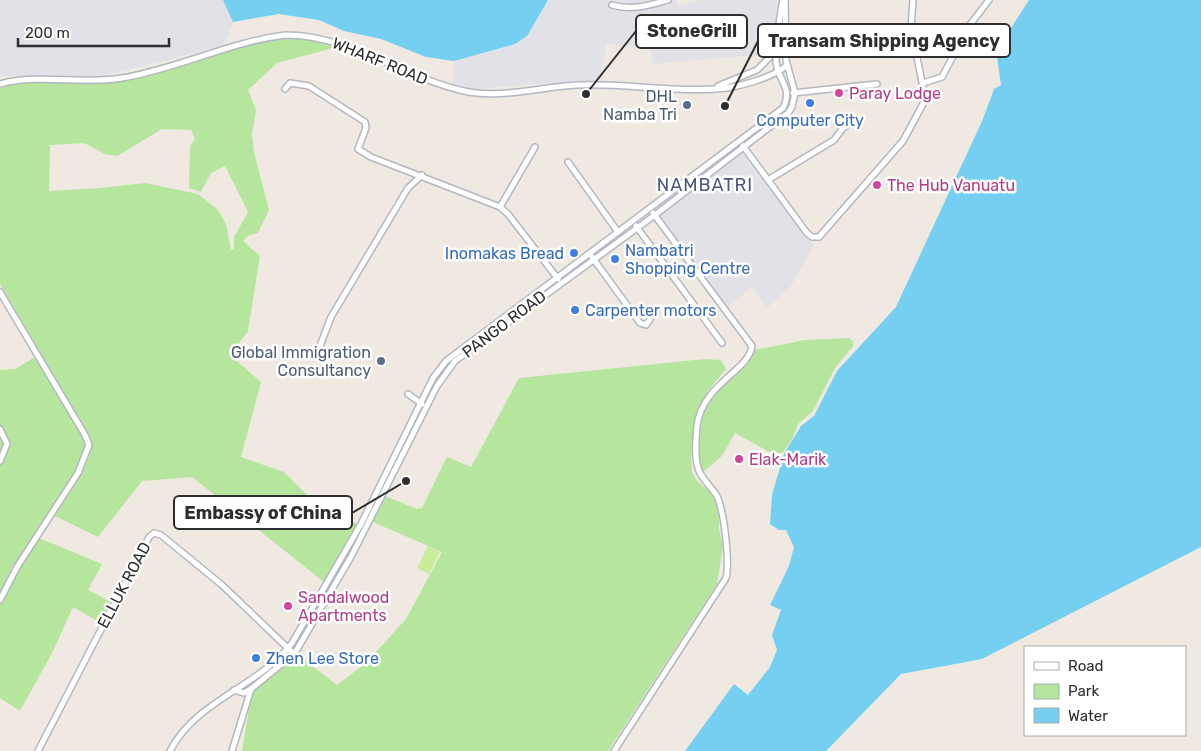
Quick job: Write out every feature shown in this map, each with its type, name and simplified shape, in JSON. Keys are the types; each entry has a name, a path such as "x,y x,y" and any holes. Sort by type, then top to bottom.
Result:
{"street":[{"path":"612,5 626,9 668,0"},
{"path":"784,0 776,58 787,94 877,84"},
{"path":"784,0 787,63 795,93"},
{"path":"740,141 809,236 820,237 903,141 924,102 911,28 913,0"},
{"path":"922,83 942,77 969,26 989,0"},
{"name":"WHARF ROAD","path":"0,84 27,79 72,81 119,78 268,37 303,35 336,42 434,83 466,92 495,93 586,85 706,89 734,86 779,72 787,63"},
{"name":"WHARF ROAD","path":"706,89 748,76 770,59 777,49"},
{"path":"770,59 776,58 787,63"},
{"path":"285,88 290,82 309,86 365,122 366,128 358,146 359,150 379,161 422,175 500,207 508,214 559,280"},
{"name":"PANGO ROAD","path":"170,751 181,733 192,722 234,690 253,679 288,649 345,553 433,378 446,361 559,280 594,259 744,147 788,113 792,107 795,93"},
{"name":"PANGO ROAD","path":"251,689 294,654 352,555 443,376 455,361 559,280 589,253 783,108 787,94"},
{"path":"768,180 834,140 843,128 852,122"},
{"path":"500,207 536,147"},
{"path":"568,162 618,232"},
{"path":"317,354 331,317 408,188 422,175"},
{"path":"614,751 726,578 728,556 722,510 716,495 701,477 698,468 698,424 702,408 709,394 748,358 752,346 650,208"},
{"path":"632,222 722,344"},
{"path":"589,253 640,323 646,324 650,319"},
{"path":"0,292 85,435 89,445 78,473 18,567 0,600"},
{"path":"408,394 427,406"},
{"path":"0,429 7,444 0,461"},
{"name":"ELLUK ROAD","path":"38,751 148,537 154,533 161,535 222,585 294,654"},
{"path":"232,751 253,679"},
{"path":"234,690 244,692 251,689"}],"shaded area":[{"path":"0,0 223,0 233,22 224,45 132,69 100,76 0,76"},
{"path":"548,0 677,0 677,6 701,0 777,0 775,44 766,54 652,64 651,50 606,43 601,82 577,81 473,89 453,84 454,61 515,44 527,36"},
{"path":"734,141 814,245 791,286 767,308 752,288 726,307 651,204"}],"green space":[{"path":"293,34 344,45 277,63 248,90 256,110 252,134 254,152 269,210 258,233 249,235 243,241 260,256 248,331 236,347 237,361 261,382 241,457 284,472 314,502 361,526 329,586 192,477 142,481 98,537 49,513 34,536 102,564 88,590 111,602 101,623 73,607 52,653 20,711 0,698 0,370 15,369 37,356 83,435 86,445 76,473 81,474 90,454 91,445 88,433 0,284 0,80 111,78 258,39","holes":["162,129 191,130 195,139 190,146 189,188 201,192 211,173 225,166 248,212 234,237 234,249 231,250 226,224 218,210 198,194 145,183 49,191 50,145 84,143 105,154 117,156"]},
{"path":"849,338 853,341 853,346 835,368 813,411 798,424 792,440 782,453 773,454 735,433 722,456 703,472 699,469 699,441 704,409 712,396 750,359 754,350 805,340"},
{"path":"705,359 721,360 726,369 707,392 699,407 691,457 692,472 697,481 712,494 719,511 719,529 723,546 717,584 608,751 242,751 254,679 291,649 337,685 366,663 406,619 442,552 373,522 385,496 417,509 422,508 447,457 471,467 519,378"},
{"path":"428,546 440,552 429,574 417,568"}],"water":[{"path":"223,0 548,0 527,36 515,44 454,61 426,57 381,39 344,31 319,20 279,14 233,22"},
{"path":"1029,0 1201,0 1201,547 982,659 901,674 826,751 685,751 734,684 748,695 770,667 777,650 772,635 781,610 770,605 789,566 794,547 786,530 779,530 770,524 772,495 784,454 801,426 814,416 837,371 896,307 983,119 994,89 1001,85 997,57 1011,28"}],"place":[{"name":"Paray Lodge","path":"839,93"},
{"name":"StoneGrill","path":"586,94"},
{"name":"Computer City","path":"810,103"},
{"name":"DHL Namba Tri","path":"687,105"},
{"name":"Transam Shipping Agency","path":"725,106"},
{"name":"The Hub Vanuatu","path":"877,185"},
{"name":"Inomakas Bread","path":"574,253"},
{"name":"Nambatri Shopping Centre","path":"615,259"},
{"name":"Carpenter motors","path":"575,310"},
{"name":"Global Immigration Consultancy","path":"381,361"},
{"name":"Elak-Marik","path":"739,459"},
{"name":"Embassy of China","path":"406,481"},
{"name":"Sandalwood Apartments","path":"288,606"},
{"name":"Zhen Lee Store","path":"256,658"}],"district":[{"name":"NAMBATRI","path":"705,185"}]}
